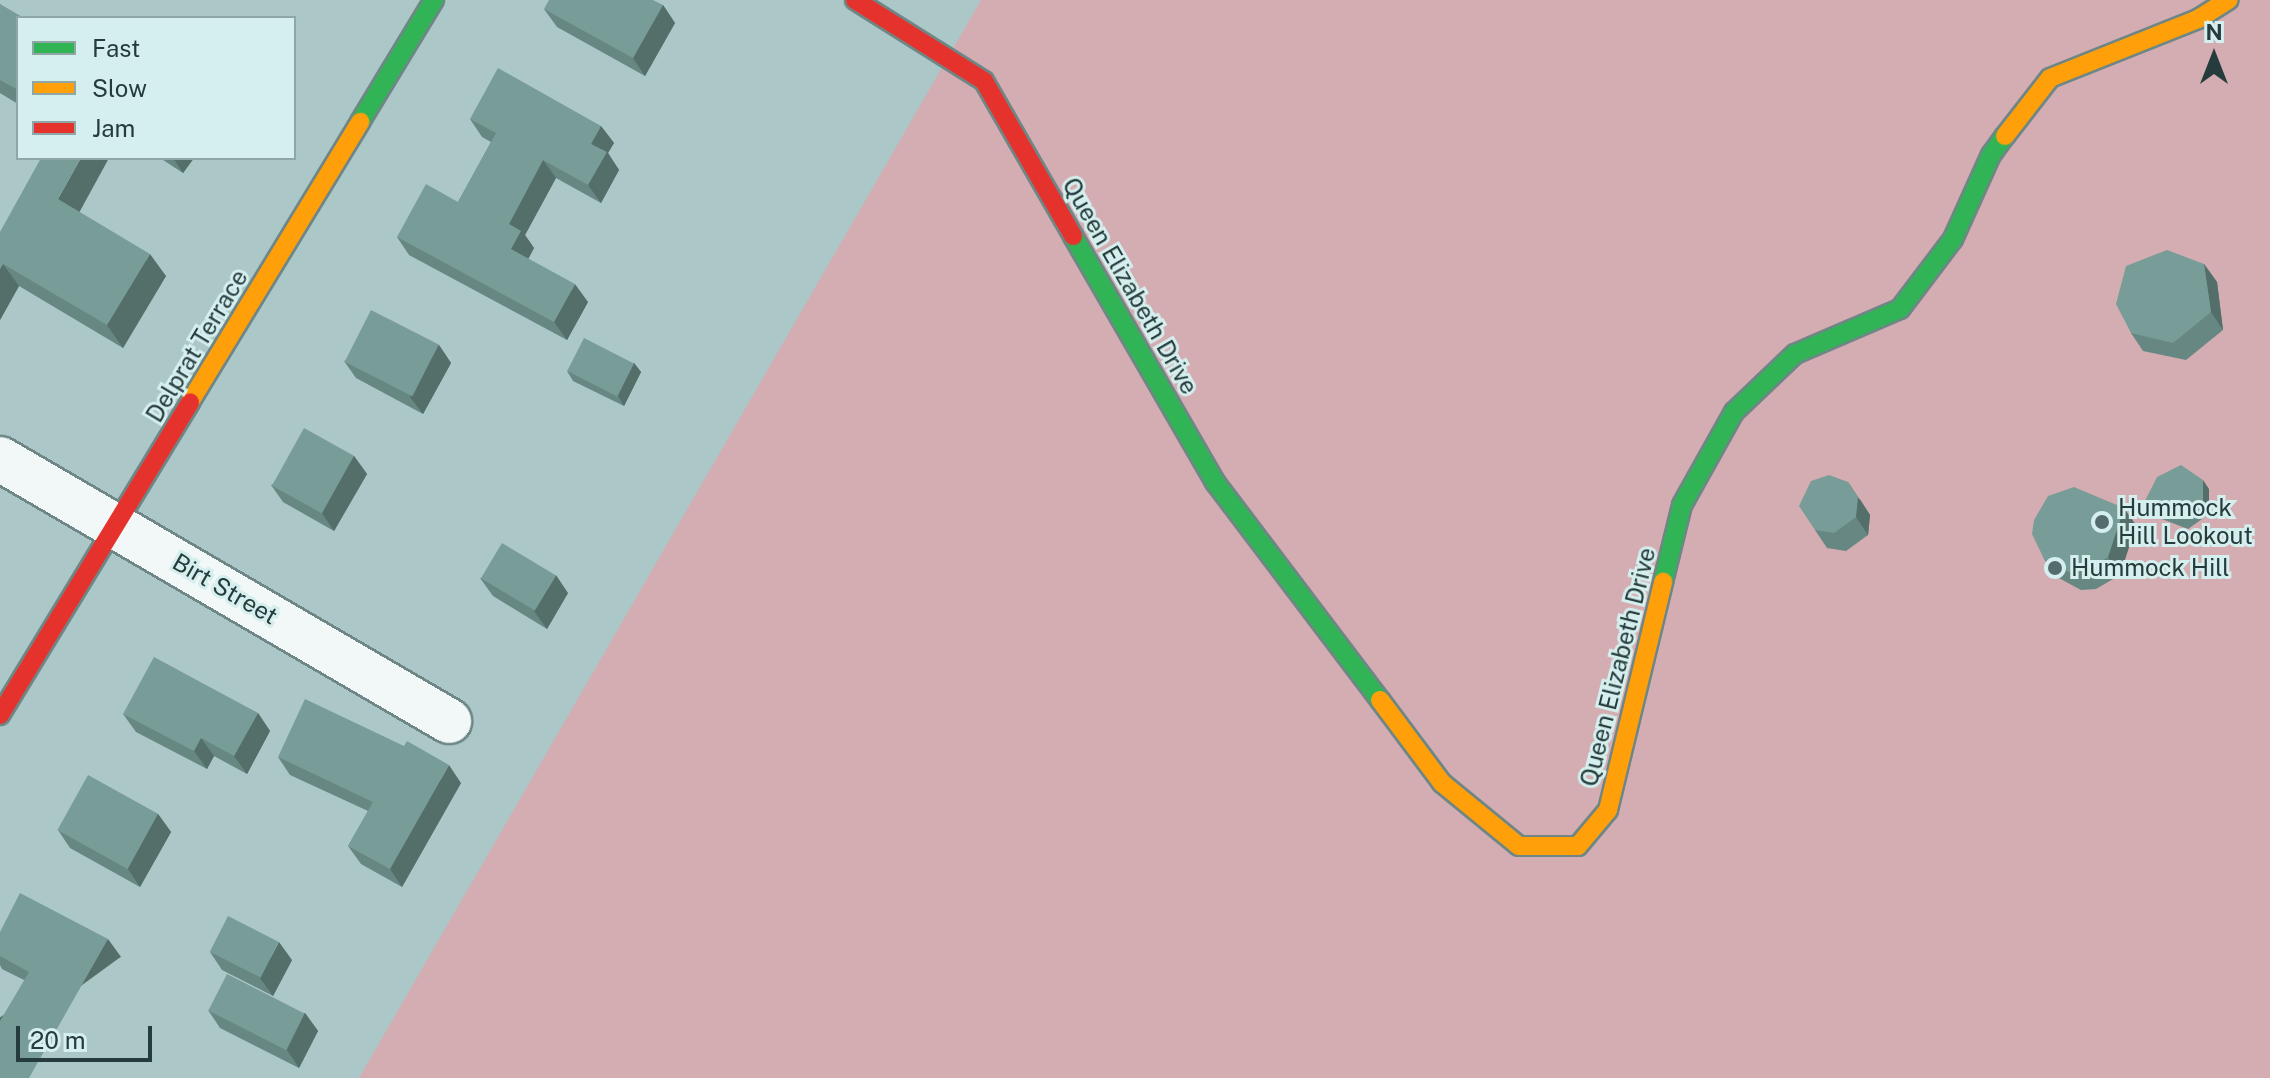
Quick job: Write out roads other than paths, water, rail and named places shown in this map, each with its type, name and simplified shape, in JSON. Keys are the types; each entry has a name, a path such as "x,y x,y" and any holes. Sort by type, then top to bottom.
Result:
{"street":[{"name":"Delprat Terrace","path":"0,715 434,0"},
{"name":"Queen Elizabeth Drive","path":"855,0 984,81 1215,482 1442,783 1519,846 1578,846 1608,810 1682,505 1734,412 1795,354 1900,309 1953,239 1991,155 2050,78 2198,19 2229,0"},
{"name":"Birt Street","path":"0,459 449,721"}],"place":[{"name":"Hummock Hill Lookout","path":"2102,522"},
{"name":"Hummock Hill","path":"2055,568"}]}
